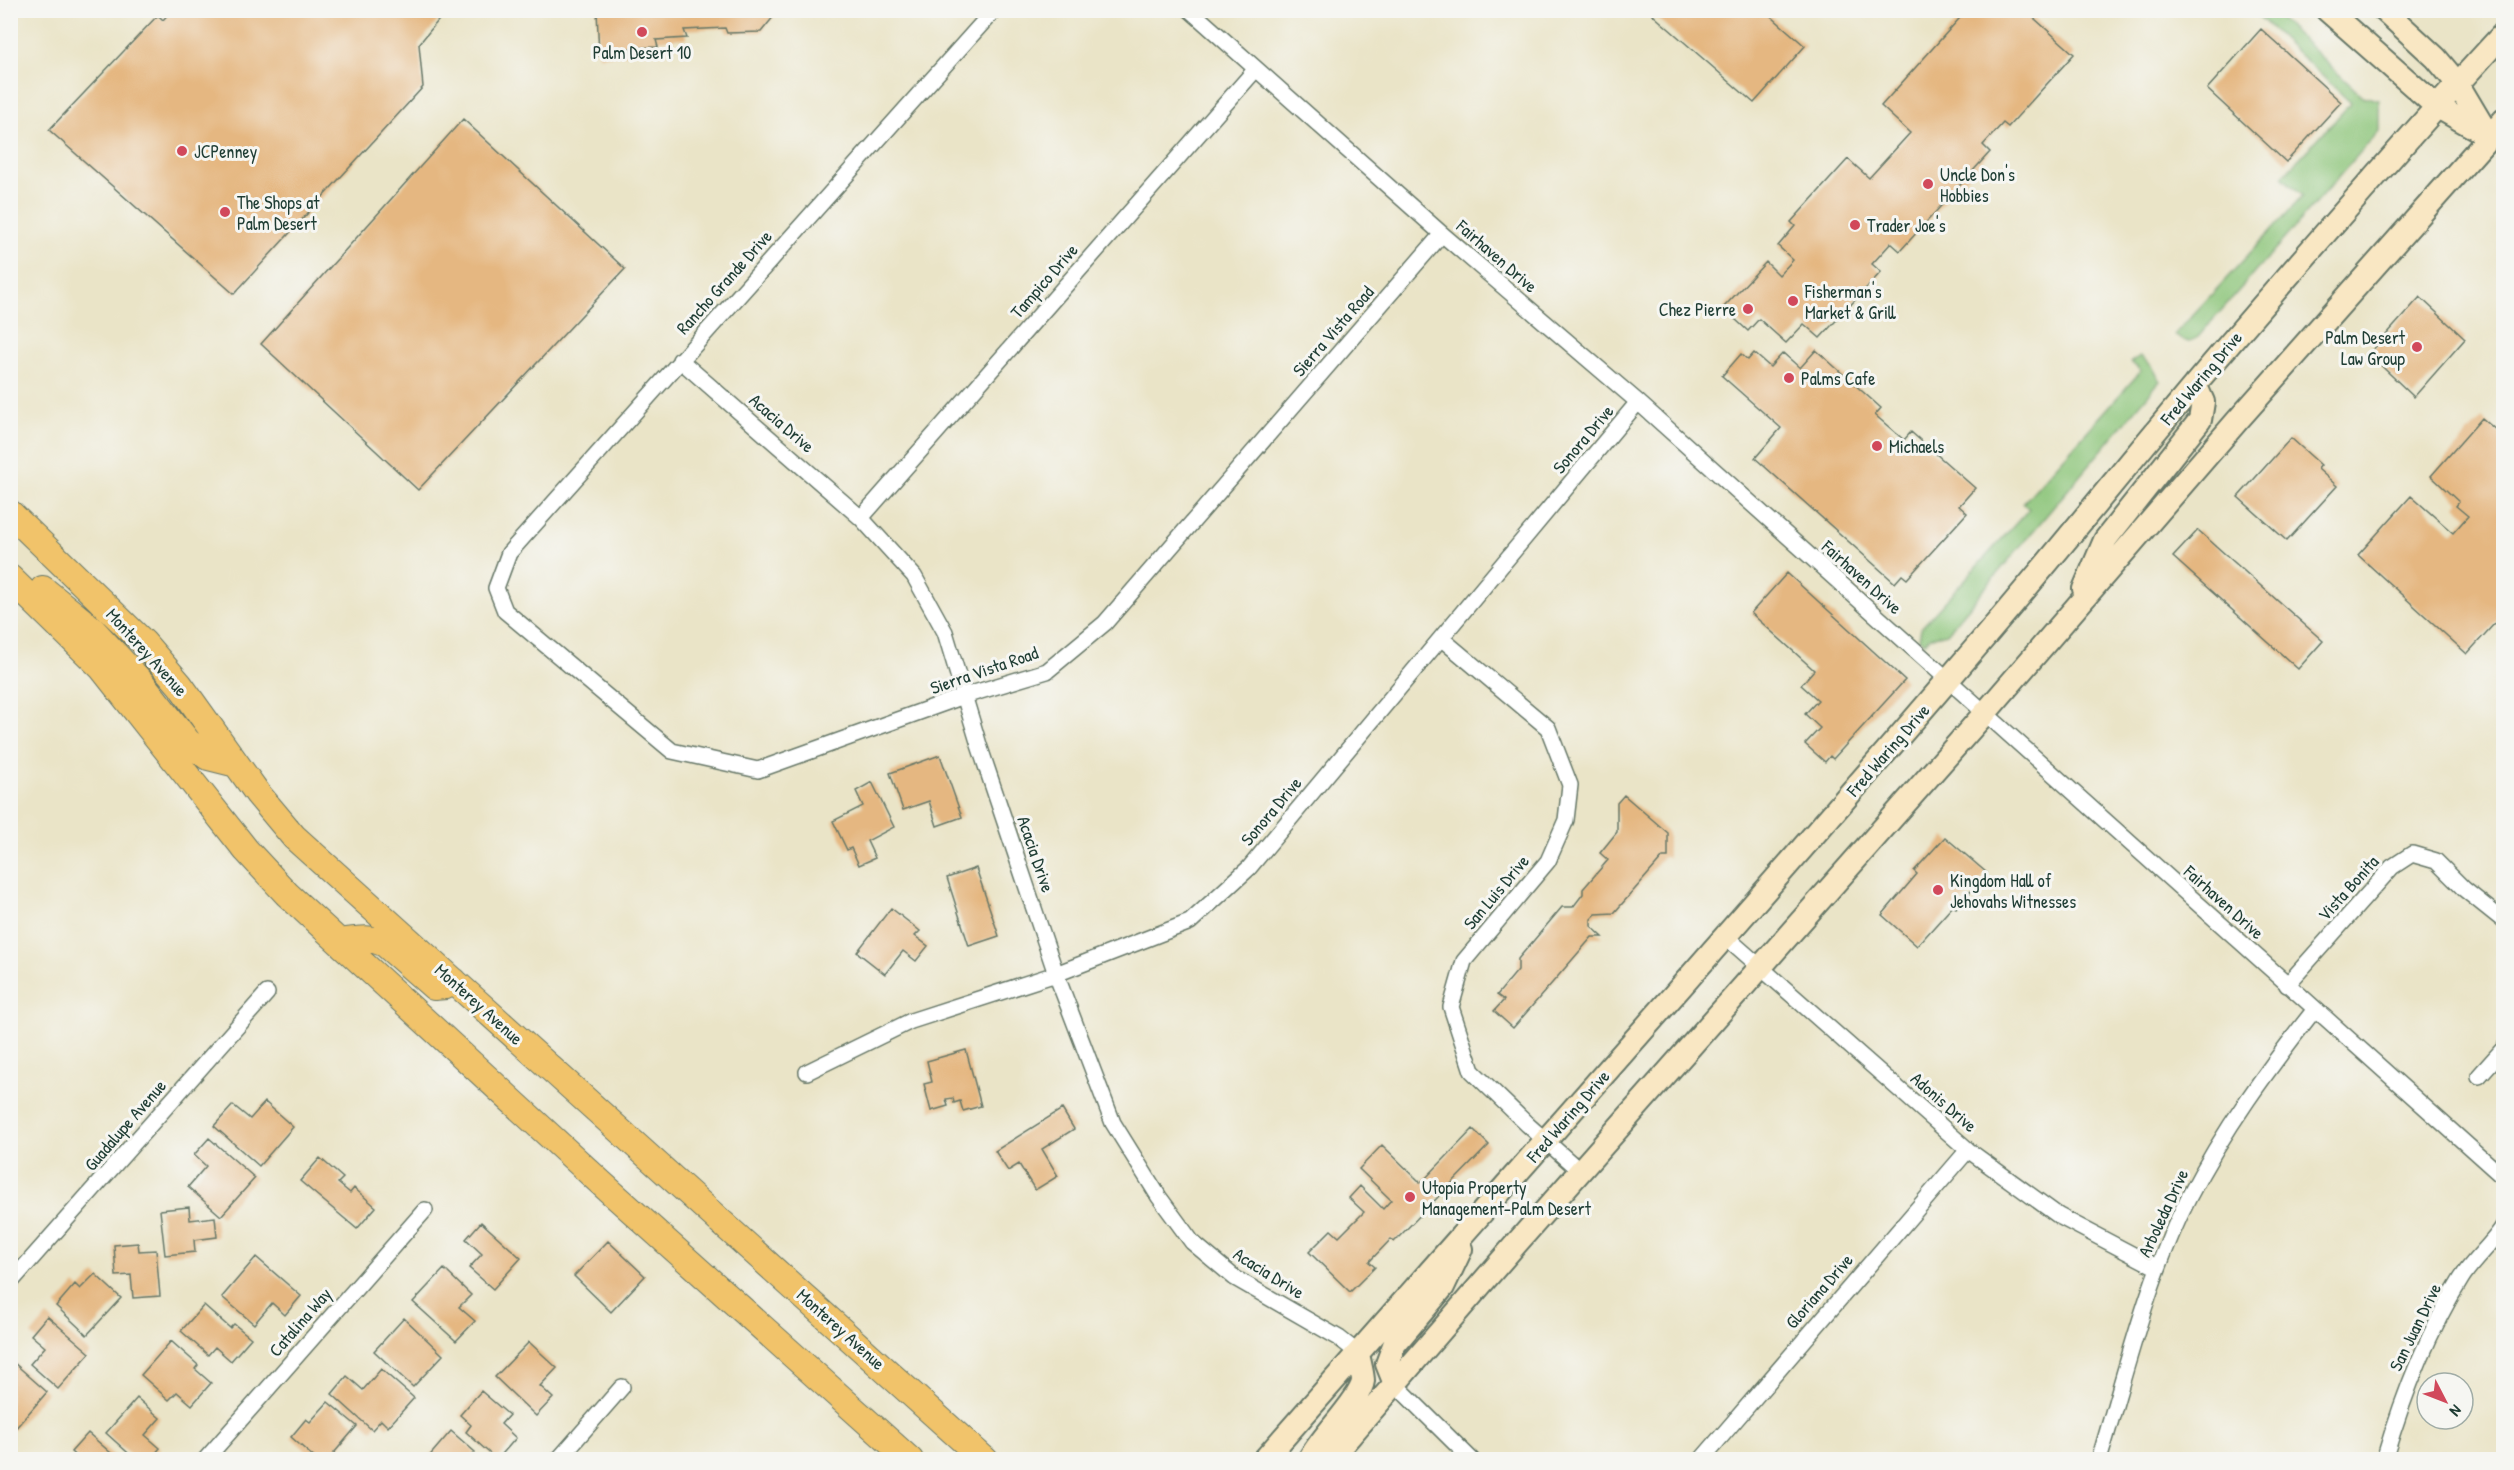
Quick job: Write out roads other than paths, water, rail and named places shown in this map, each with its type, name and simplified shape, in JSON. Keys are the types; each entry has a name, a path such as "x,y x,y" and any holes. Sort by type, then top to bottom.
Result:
{"main road":[{"path":"2327,10 2436,106 2496,128"},
{"path":"2384,10 2436,58 2496,128"},
{"name":"Fred Waring Drive","path":"1264,1460 1948,681 2039,575 2195,384 2436,106 2504,33"},
{"path":"1329,1460 2496,128"},
{"path":"2077,607 2105,540 2199,420 2203,402 2195,384"},
{"name":"Monterey Avenue","path":"10,513 143,642 180,685 236,764 294,837 985,1460"},
{"path":"10,573 30,580 55,597 91,628 141,682 188,742 208,758 236,764"},
{"path":"10,578 102,668 246,850 287,894 609,1190 910,1460"},
{"path":"339,942 377,939 434,987 446,987 453,981"},
{"path":"1395,1384 1388,1364 1394,1345 1443,1287 1474,1223"},
{"path":"1309,1460 1315,1447 1359,1393 1363,1381 1358,1353"}],"street":[{"name":"Rancho Grande Drive","path":"496,588 509,553 994,10"},
{"name":"Fairhaven Drive","path":"1190,10 1442,234 1638,402 2504,1178"},
{"name":"Tampico Drive","path":"861,518 1256,69"},
{"name":"Sierra Vista Road","path":"496,588 505,611 672,751 758,770 964,696 1047,672 1105,623 1442,234"},
{"name":"Acacia Drive","path":"680,360 861,518 914,576 945,632 1056,974 1113,1124 1159,1197 1192,1242 1235,1278 1339,1338 1358,1353"},
{"name":"Sonora Drive","path":"807,1072 911,1021 1056,974 1190,922 1249,868 1638,402"},
{"name":"San Luis Drive","path":"1442,639 1548,728 1570,785 1566,820 1548,861 1464,961 1450,1007 1472,1071 1581,1172"},
{"name":"Vista Bonita","path":"2288,985 2392,867 2412,854 2436,861 2464,889 2504,921"},
{"name":"Adonis Drive","path":"1725,936 1968,1150 2059,1216 2158,1268"},
{"name":"Guadalupe Avenue","path":"10,1283 267,993"},
{"name":"Arboleda Drive","path":"2099,1460 2158,1268 2188,1199 2225,1132 2257,1084 2315,1009"},
{"path":"2479,1076 2504,1048"},
{"name":"Gloriana Drive","path":"1701,1460 1968,1150"},
{"name":"Catalina Way","path":"205,1460 425,1210"},
{"name":"San Juan Drive","path":"2384,1460 2402,1399 2441,1311 2467,1269 2504,1225"},
{"path":"1395,1384 1472,1460"},
{"path":"558,1460 622,1387"}],"place":[{"name":"Palm Desert 10","path":"642,32"},
{"name":"JCPenney","path":"182,151"},
{"name":"Uncle Don's Hobbies","path":"1928,184"},
{"name":"The Shops at Palm Desert","path":"225,212"},
{"name":"Trader Joe's","path":"1855,225"},
{"name":"Fisherman's Market & Grill","path":"1793,301"},
{"name":"Chez Pierre","path":"1748,309"},
{"name":"Palm Desert Law Group","path":"2417,347"},
{"name":"Palms Cafe","path":"1789,378"},
{"name":"Michaels","path":"1877,446"},
{"name":"Kingdom Hall of Jehovahs Witnesses","path":"1938,890"},
{"name":"Utopia Property Management-Palm Desert","path":"1410,1197"}]}
